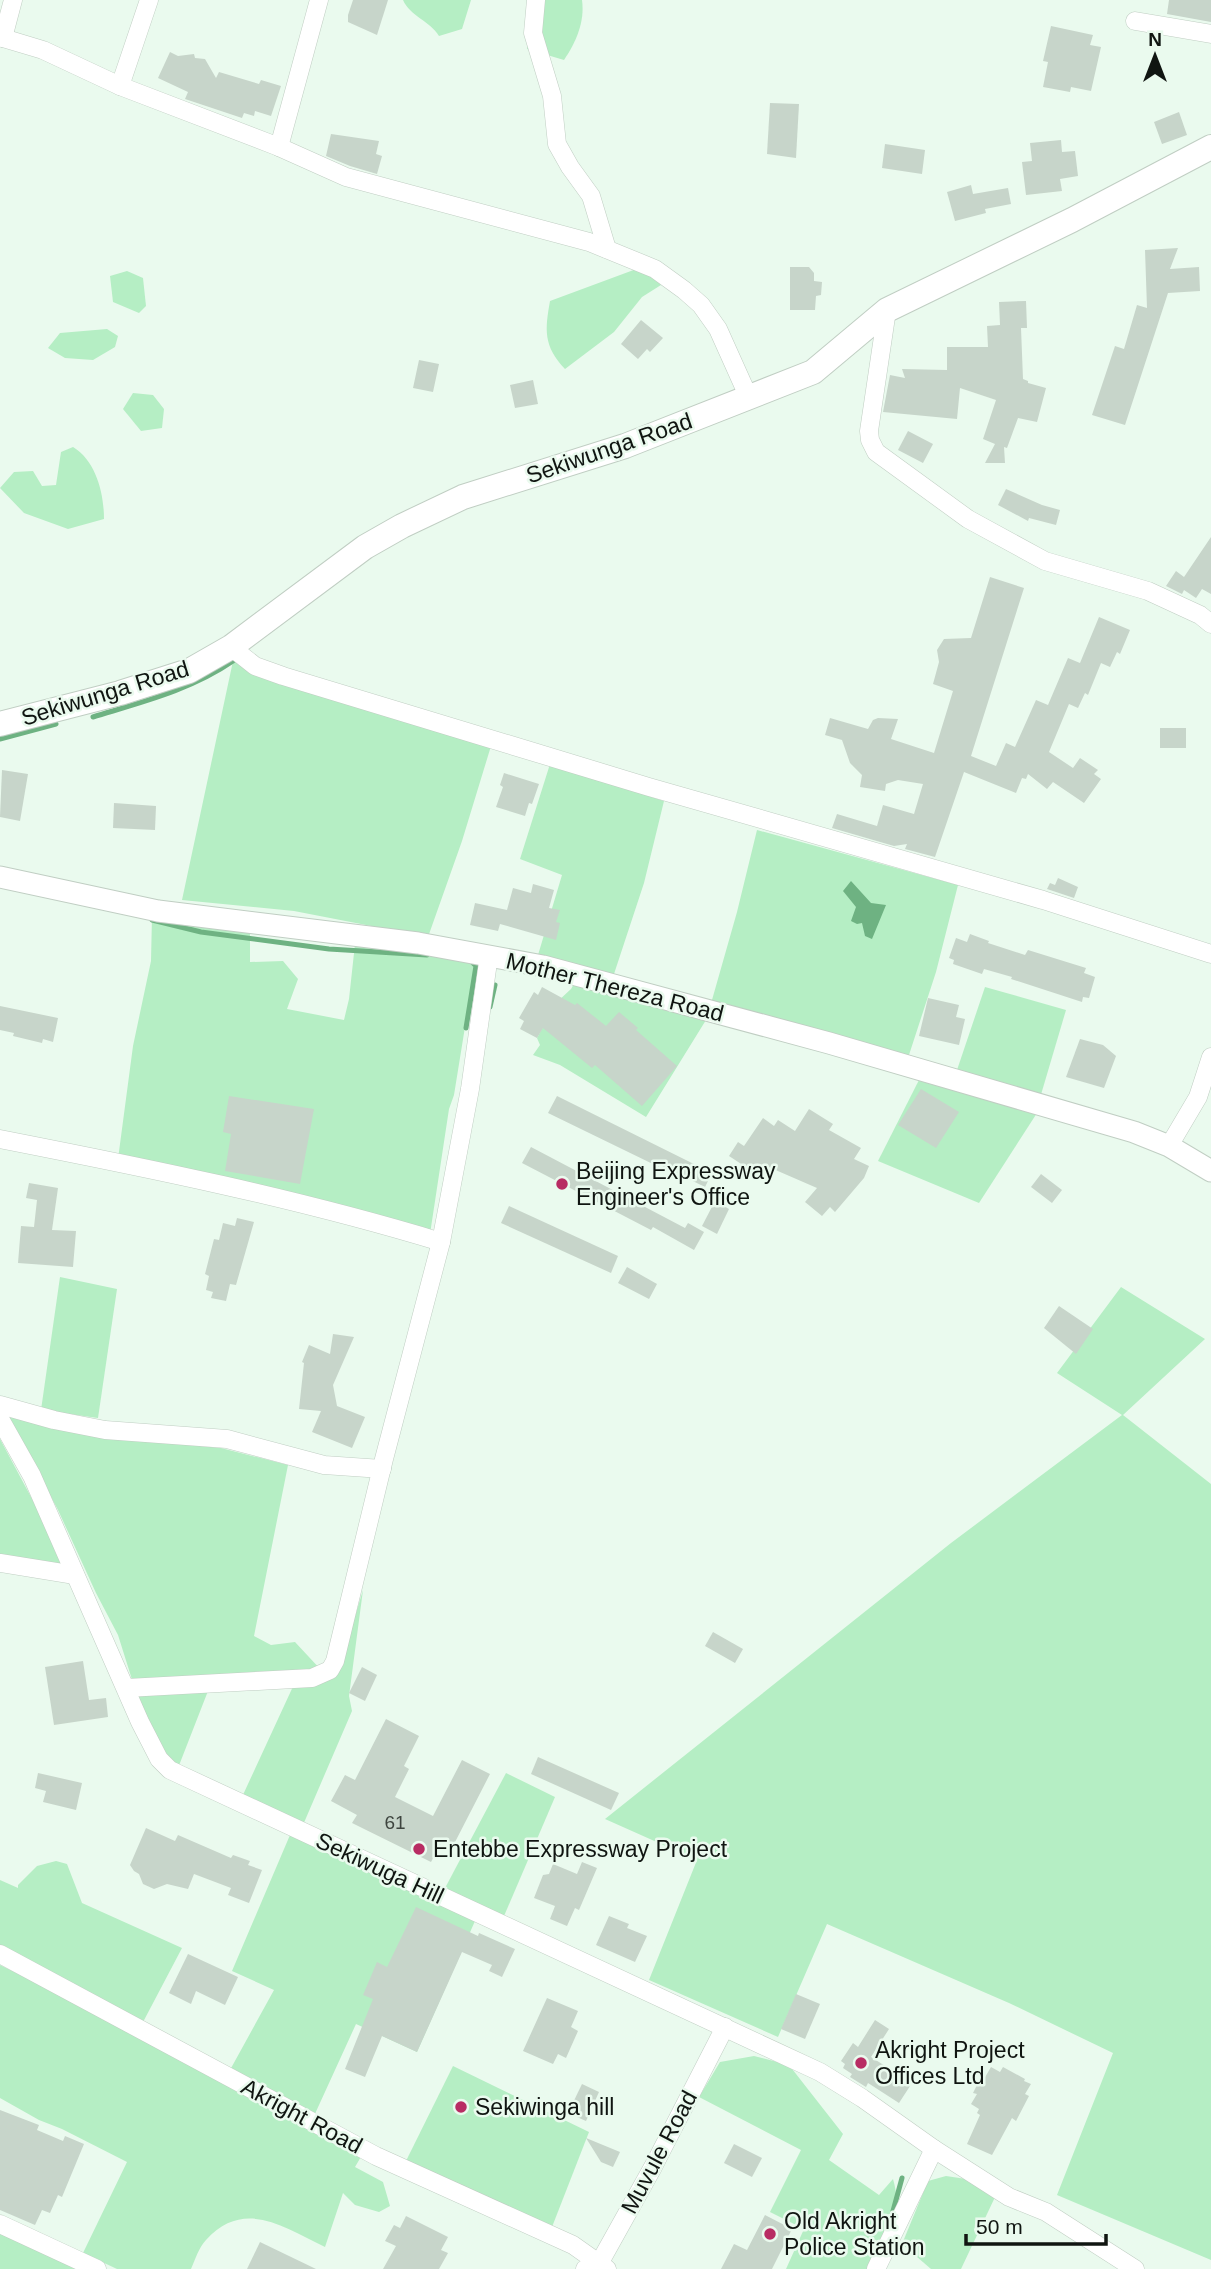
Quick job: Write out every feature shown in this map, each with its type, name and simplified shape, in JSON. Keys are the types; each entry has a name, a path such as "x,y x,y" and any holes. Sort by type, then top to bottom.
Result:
{"main road":[{"name":"Sekiwunga Road","path":"0,724 120,693 189,671 231,647 365,547 426,514 463,497 625,446 813,372 887,310 1072,220 1211,147"}],"street":[{"path":"13,0 1,38 43,50 120,86 346,177 607,249 655,270 701,305 725,341 749,398"},
{"path":"120,86 149,0"},
{"path":"279,148 319,0"},
{"path":"536,0 533,33 552,96 557,144 591,196 607,249"},
{"path":"1135,21 1211,34"},
{"path":"887,310 869,431 876,452 968,519 1045,561 1148,591 1200,615 1211,624"},
{"path":"231,647 255,666 283,676 649,787 1043,900 1211,954"},
{"name":"Mother Thereza Road","path":"0,877 158,911 418,943 543,966 804,1035 1135,1132 1169,1146 1211,1171"},
{"path":"127,1688 312,1678 330,1670 335,1661 441,1242 470,1089 489,955"},
{"path":"1169,1146 1198,1097 1211,1057"},
{"path":"0,1139 220,1184 441,1242"},
{"path":"0,1405 105,1430 228,1439 324,1465 382,1469"},
{"name":"Sekiwuga Hill","path":"0,1419 32,1476 153,1748 170,1770 725,2027 841,2084 1009,2197 1046,2212 1135,2269"},
{"path":"0,1563 75,1575"},
{"name":"Akright Road","path":"0,1954 376,2156 573,2245 597,2267"},
{"name":"Muvule Road","path":"597,2267 653,2168 725,2027"},
{"path":"876,2269 934,2149"},
{"path":"0,2224 97,2269"}],"shaded area":[{"path":"403,0 471,0 462,29 439,36 406,6"},
{"path":"543,0 582,0 579,32 564,60 527,49"},
{"path":"639,268 655,275 661,285 642,297 614,332 565,369 553,353 547,337 550,301"},
{"path":"127,271 143,278 146,306 139,313 113,302 110,276"},
{"path":"107,329 118,336 115,347 93,360 65,358 48,348 60,333"},
{"path":"133,393 153,395 164,409 162,428 141,431 123,409"},
{"path":"73,447 88,461 97,478 104,519 68,529 24,513 0,488 14,472 33,471 42,486 56,485 61,452"},
{"path":"233,661 309,691 491,746 462,841 428,937 294,911 182,900"},
{"path":"550,764 664,801 644,883 613,977 538,955 562,875 520,859"},
{"path":"757,830 958,885 936,972 908,1058 710,1007"},
{"path":"851,881 871,903 886,905 872,939 865,936 862,923 851,921 856,907 843,891"},
{"path":"152,916 250,932 250,962 283,961 298,979 287,1009 344,1020 355,944 434,952 475,965 430,1234 118,1159 133,1046 151,961"},
{"path":"575,982 706,1020 646,1117 560,1065 533,1055 540,1045 537,1038 556,1003"},
{"path":"985,987 1066,1010 1040,1098 956,1073"},
{"path":"920,1078 1037,1113 979,1203 878,1161"},
{"path":"60,1277 117,1289 98,1418 41,1410"},
{"path":"1121,1287 1205,1339 1123,1415 1211,1484 1211,2260 1057,2195 1113,2053 1009,2003 827,1924 778,2037 649,1980 697,1860 605,1819 951,1543 1122,1415 1057,1373"},
{"path":"7,1414 159,1442 221,1448 288,1465 254,1636 271,1645 295,1642 322,1671 339,1669 363,1590 349,1696 352,1711 303,1825 242,1797 296,1680 208,1691 178,1768 155,1739 140,1705 118,1635 58,1510"},
{"path":"0,1439 62,1555 59,1567 0,1557"},
{"path":"506,1773 555,1797 504,1916 444,1890"},
{"path":"290,1835 475,1921 417,2052 356,2024 314,2116 230,2070 274,1990 232,1971"},
{"path":"56,1861 67,1864 82,1903 182,1948 142,2024 0,1948 0,1880 18,1888 37,1866"},
{"path":"0,1965 107,2017 362,2155 355,2167 383,2182 390,2206 379,2212 355,2205 343,2193 325,2247 264,2220 250,2218 235,2221 220,2227 206,2240 191,2269 117,2269 83,2253 127,2162 0,2098"},
{"path":"754,2056 789,2065 843,2134 829,2160 879,2195 893,2179 896,2192 895,2215 869,2269 786,2269 804,2229 770,2212 801,2150 699,2097 720,2062"},
{"path":"453,2066 589,2132 552,2227 405,2163"},
{"path":"946,2176 966,2179 996,2195 961,2269 931,2269 902,2244 928,2181"},
{"path":"0,2230 89,2269 0,2269"}],"building":[{"path":"353,0 388,0 377,35 348,22"},
{"path":"1169,0 1211,0 1211,22 1167,14"},
{"path":"1051,26 1093,35 1090,45 1101,47 1091,91 1071,87 1070,92 1043,87 1048,62 1043,61"},
{"path":"170,52 178,56 194,54 195,58 205,59 216,78 219,72 259,84 261,80 281,86 271,116 255,111 254,116 244,113 242,118 185,99 188,92 158,78"},
{"path":"770,103 799,104 796,158 767,154"},
{"path":"1179,112 1187,135 1162,144 1154,122"},
{"path":"331,134 379,141 376,154 382,156 377,174 326,156"},
{"path":"1061,140 1062,152 1075,151 1078,176 1060,179 1062,191 1026,195 1022,162 1032,161 1030,143"},
{"path":"885,144 925,150 922,174 882,168"},
{"path":"971,185 973,194 1008,188 1011,204 985,209 986,213 955,221 947,192"},
{"path":"1178,248 1170,269 1199,267 1200,291 1168,293 1125,425 1092,415 1115,346 1124,349 1137,305 1147,308 1145,250"},
{"path":"790,267 809,267 814,273 814,281 822,282 821,295 816,296 815,310 790,310"},
{"path":"1026,301 1027,328 1021,328 1023,379 1046,388 1037,422 1018,418 1007,448 1004,447 1005,463 985,463 995,444 983,439 996,400 960,388 957,419 883,412 890,375 905,378 902,369 947,370 947,347 988,347 987,326 1000,325 999,302"},
{"path":"641,320 663,338 650,352 647,349 638,359 621,344"},
{"path":"419,360 439,364 433,392 413,388"},
{"path":"533,380 538,404 515,408 510,385"},
{"path":"908,431 933,444 923,463 898,450"},
{"path":"1006,489 1060,510 1056,525 1029,518 1028,521 998,505"},
{"path":"1211,537 1211,594 1202,589 1196,598 1184,590 1182,594 1166,586 1176,571 1184,577"},
{"path":"990,577 1024,588 971,756 996,766 1006,743 1015,747 1036,700 1048,705 1068,658 1080,663 1099,617 1130,630 1120,654 1117,652 1110,667 1101,663 1088,695 1085,693 1078,708 1069,704 1049,752 1073,768 1080,758 1098,770 1094,774 1101,779 1084,803 1053,782 1047,789 1028,774 1026,779 1022,778 1016,793 964,772 935,857 905,849 907,844 894,846 832,828 837,814 877,826 883,805 914,814 923,784 898,780 886,784 885,791 860,787 862,775 850,763 842,740 825,735 830,718 868,729 873,720 878,718 898,719 891,739 934,753 953,691 933,684 939,662 937,650 944,639 971,638"},
{"path":"1160,728 1186,728 1186,748 1160,748"},
{"path":"2,770 28,774 20,821 0,817"},
{"path":"504,773 539,784 525,816 496,807 503,787 500,785"},
{"path":"114,803 156,806 155,830 113,828"},
{"path":"1058,878 1078,887 1074,898 1047,889 1050,883 1055,885"},
{"path":"533,884 554,890 549,908 560,910 556,922 560,923 556,940 500,924 498,931 470,925 475,903 507,910 513,888 531,893"},
{"path":"970,934 1025,955 1028,950 1086,968 1084,973 1095,977 1089,998 1083,997 1082,1002 1011,979 1012,977 984,969 982,974 953,964 954,960 949,958 956,938 967,942"},
{"path":"542,987 575,1005 577,1003 606,1026 619,1012 677,1066 642,1106 595,1065 592,1068 543,1028 537,1038 520,1029 524,1021 519,1018 534,992 538,995"},
{"path":"928,998 959,1005 956,1017 965,1019 959,1045 919,1036"},
{"path":"0,1006 58,1018 53,1042 43,1039 42,1043 0,1030"},
{"path":"1080,1039 1103,1045 1116,1056 1104,1088 1066,1077"},
{"path":"921,1089 959,1112 936,1148 898,1125"},
{"path":"229,1096 314,1109 300,1184 225,1171 231,1134 223,1132"},
{"path":"557,1096 712,1173 705,1187 548,1113"},
{"path":"809,1109 833,1124 829,1130 861,1148 854,1159 869,1166 864,1178 835,1212 830,1207 822,1216 805,1202 817,1188 764,1165 758,1175 729,1156 738,1142 744,1146 763,1118 774,1126 778,1120 795,1131"},
{"path":"531,1147 685,1228 688,1223 704,1232 694,1250 522,1163"},
{"path":"1041,1174 1062,1190 1052,1203 1031,1187"},
{"path":"29,1183 58,1188 52,1230 76,1231 73,1267 18,1263 21,1226 34,1227 37,1200 26,1198"},
{"path":"715,1201 729,1209 717,1234 702,1226"},
{"path":"509,1206 618,1256 611,1273 501,1223"},
{"path":"237,1218 254,1222 236,1285 230,1284 226,1301 211,1298 213,1292 206,1290 209,1276 205,1274 214,1239 219,1240 223,1223 235,1226"},
{"path":"627,1267 657,1284 649,1299 618,1283"},
{"path":"1059,1306 1093,1329 1076,1354 1044,1328"},
{"path":"333,1334 354,1337 333,1385 337,1406 365,1417 352,1448 312,1432 321,1411 299,1409 302,1362 309,1345 330,1354"},
{"path":"713,1632 743,1649 735,1663 705,1646"},
{"path":"83,1661 89,1700 106,1698 108,1717 54,1725 45,1667"},
{"path":"362,1667 377,1675 365,1701 349,1693"},
{"path":"386,1719 419,1736 404,1766 409,1769 395,1797 433,1816 462,1760 490,1774 453,1846 442,1841 431,1862 352,1823 357,1815 331,1801 345,1775 355,1780"},
{"path":"538,1757 619,1793 611,1810 531,1774"},
{"path":"38,1773 82,1783 76,1810 43,1802 46,1791 35,1788"},
{"path":"146,1828 175,1841 178,1835 231,1858 233,1855 250,1861 248,1865 262,1870 249,1903 228,1895 231,1888 194,1874 188,1889 167,1884 154,1889 143,1884 139,1874 130,1865"},
{"path":"582,1862 597,1868 579,1910 575,1908 567,1926 550,1919 555,1906 534,1898 543,1875 549,1874 553,1864 577,1874"},
{"path":"416,1907 478,1936 479,1933 515,1949 502,1977 489,1971 492,1965 462,1952 417,2052 382,2036 365,2077 345,2069 373,1999 363,1995 377,1962 387,1967"},
{"path":"609,1916 629,1924 627,1928 647,1936 635,1962 596,1945"},
{"path":"188,1954 238,1977 225,2005 196,1991 191,2004 169,1993"},
{"path":"796,1994 820,2004 805,2039 781,2029"},
{"path":"547,1998 578,2011 571,2027 578,2031 566,2058 558,2054 553,2064 523,2051"},
{"name":"Akright Project Offices Ltd","path":"875,2020 889,2029 871,2057 912,2083 899,2103 868,2083 866,2087 850,2077 852,2074 843,2068 845,2064 841,2061 853,2043 858,2047"},
{"path":"991,2067 1000,2072 1003,2067 1031,2084 1025,2094 1029,2096 1016,2121 1012,2118 992,2155 967,2144 980,2115 977,2113 979,2109 971,2104 977,2094 973,2093 981,2077 984,2079"},
{"path":"582,2084 599,2092 586,2121 568,2113"},
{"path":"0,2110 39,2125 37,2130 63,2141 65,2136 84,2144 62,2197 58,2195 50,2213 42,2210 35,2225 0,2210"},
{"path":"586,2138 620,2152 613,2167 601,2162"},
{"path":"734,2144 762,2158 752,2177 724,2163"},
{"path":"765,2215 792,2229 772,2269 721,2269 734,2244 747,2250"},
{"path":"406,2216 448,2237 441,2250 448,2253 439,2269 383,2269 396,2246 385,2241 394,2225 400,2228"},
{"path":"260,2242 316,2269 247,2269"}],"waterway":[{"path":"93,717 183,688 233,661"},
{"path":"0,739 56,724"},
{"path":"152,920 201,932 329,949 427,955"},
{"path":"466,1028 476,966 471,961"},
{"path":"490,1007 495,985"},
{"path":"890,2222 902,2178"}],"place":[{"name":"Beijing Expressway Engineer's Office","path":"562,1184"},
{"name":"Entebbe Expressway Project","path":"419,1849"},
{"name":"Akright Project Offices Ltd","path":"861,2063"},
{"name":"Sekiwinga hill","path":"461,2107"},
{"name":"Old Akright Police Station","path":"770,2234"}]}
